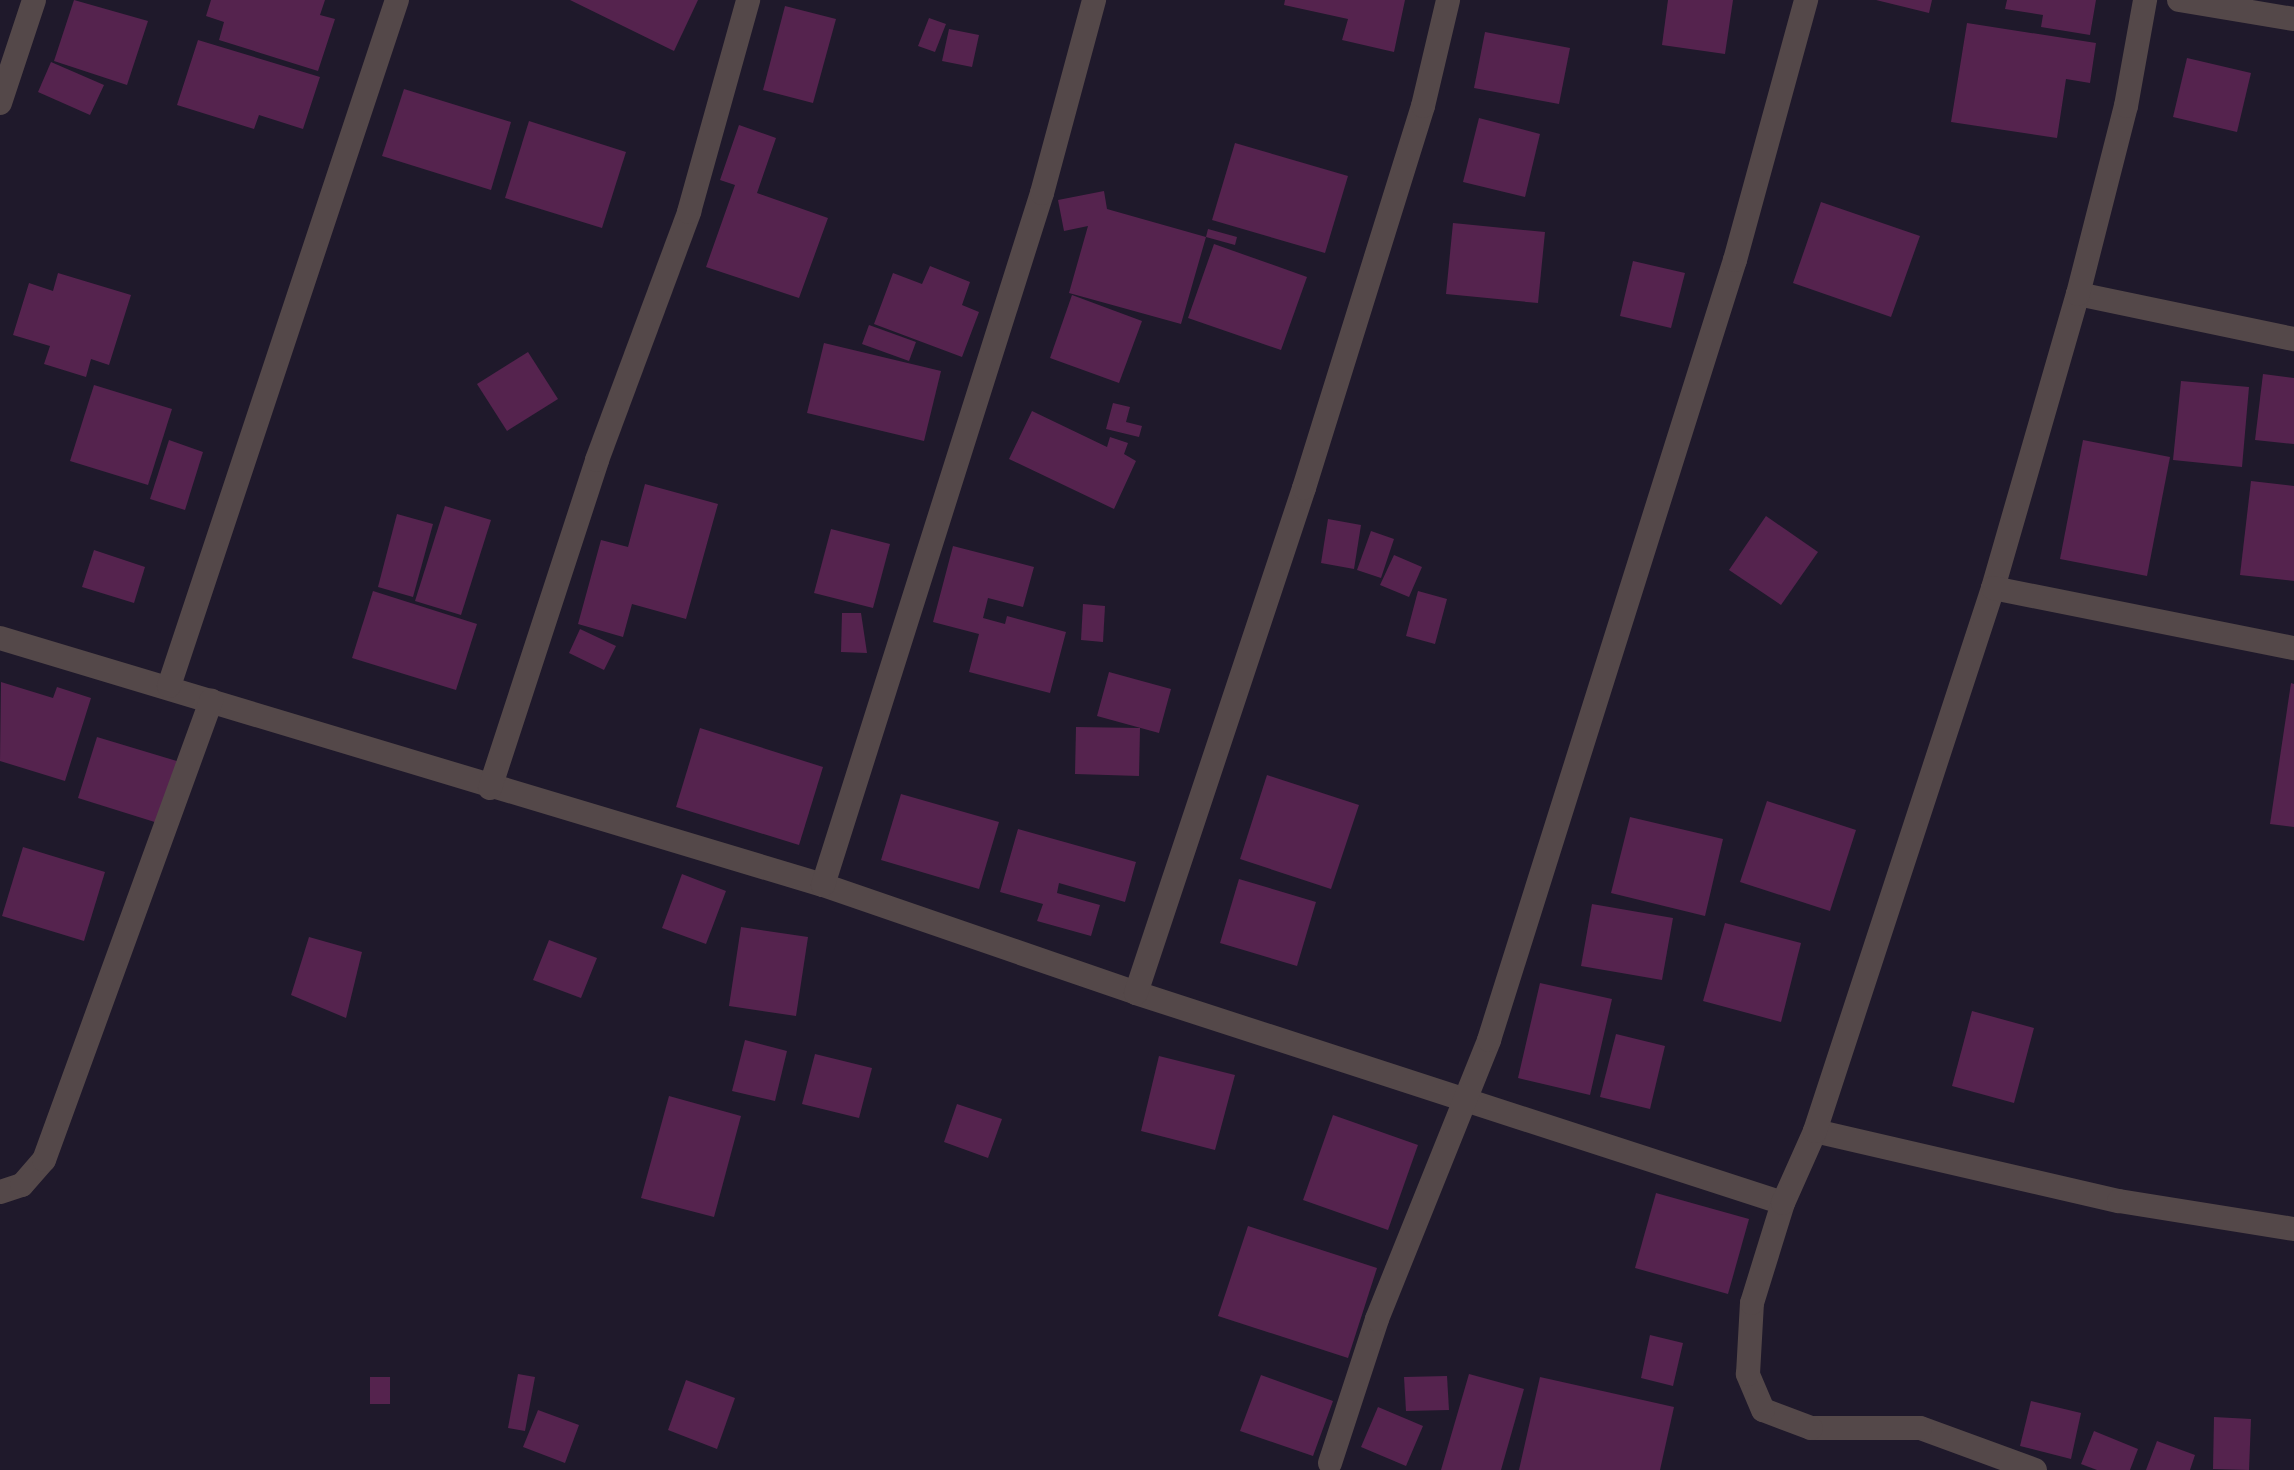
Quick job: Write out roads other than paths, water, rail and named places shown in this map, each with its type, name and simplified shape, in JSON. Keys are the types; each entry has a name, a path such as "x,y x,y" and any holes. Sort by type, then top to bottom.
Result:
{"street":[{"path":"0,103 34,0"},
{"path":"169,686 397,0"},
{"path":"490,788 597,460 689,212 748,0"},
{"path":"823,885 1042,193 1094,0"},
{"path":"1136,993 1304,488 1423,106 1448,0"},
{"path":"1330,1463 1377,1319 1467,1098 1735,260 1806,0"},
{"path":"2035,1470 1920,1428 1811,1428 1763,1410 1748,1374 1752,1303 1783,1203 1815,1131 1993,588 2078,294 2126,106 2145,0"},
{"path":"2179,0 2294,19"},
{"path":"2078,294 2294,339"},
{"path":"1993,588 2294,648"},
{"path":"0,638 169,686 490,788 823,885 1136,993 1783,1203"},
{"path":"0,1192 22,1185 44,1160 211,700"},
{"path":"1815,1131 2119,1201 2294,1229"}]}
